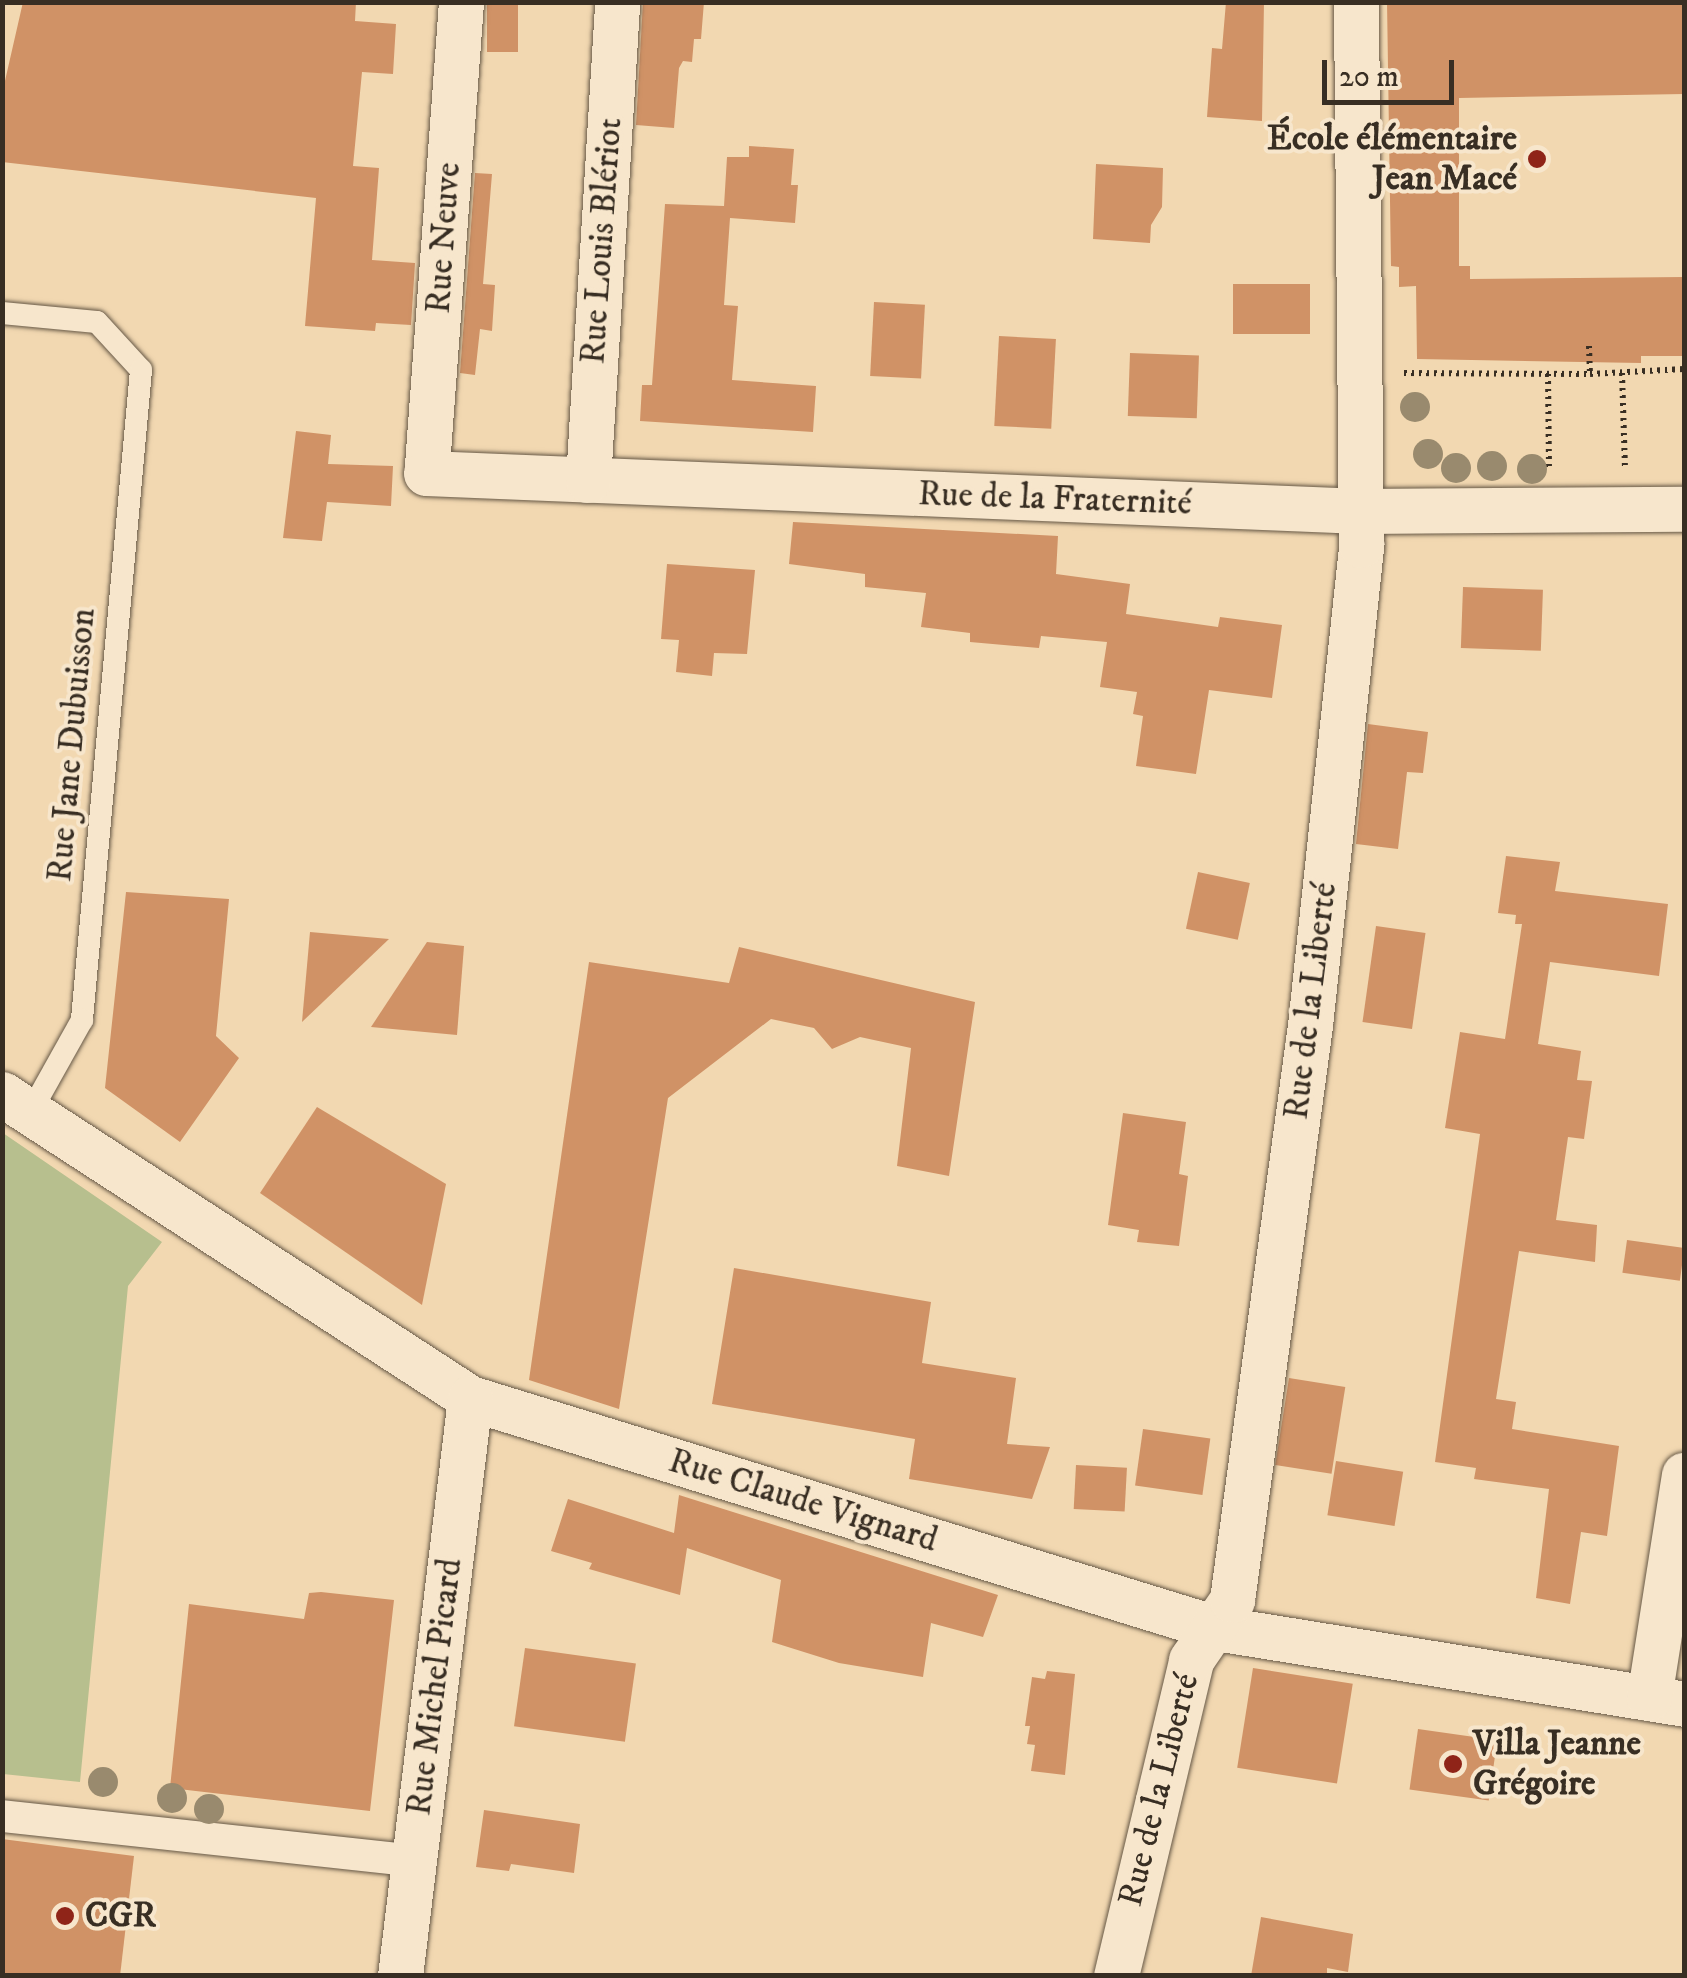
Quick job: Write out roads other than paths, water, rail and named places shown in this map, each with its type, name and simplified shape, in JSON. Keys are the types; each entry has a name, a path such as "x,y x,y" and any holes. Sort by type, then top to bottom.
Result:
{"street":[{"name":"Rue Neuve","path":"426,473 460,2"},
{"name":"Rue Louis Blériot","path":"588,480 617,2"},
{"name":"Rue de la Liberté","path":"1116,1976 1191,1660 1232,1600 1310,1024 1361,511 1356,2"},
{"name":"Rue de la Fraternité","path":"426,473 1361,511 1684,509"},
{"name":"Rue Claude Vignard","path":"16,1104 470,1398 1216,1628 1667,1701"},
{"name":"Rue Michel Picard","path":"400,1976 470,1398"},
{"path":"1667,1701 1684,1475"},
{"path":"2,1816 414,1861"}],"lane":[{"name":"Rue Jane Dubuisson","path":"2,313 97,322 141,370 82,1020 16,1104"}],"place":[{"name":"École élémentaire Jean Macé","path":"1537,159"},
{"name":"Villa Jeanne Grégoire","path":"1453,1764"},
{"name":"CGR","path":"65,1916"}]}
